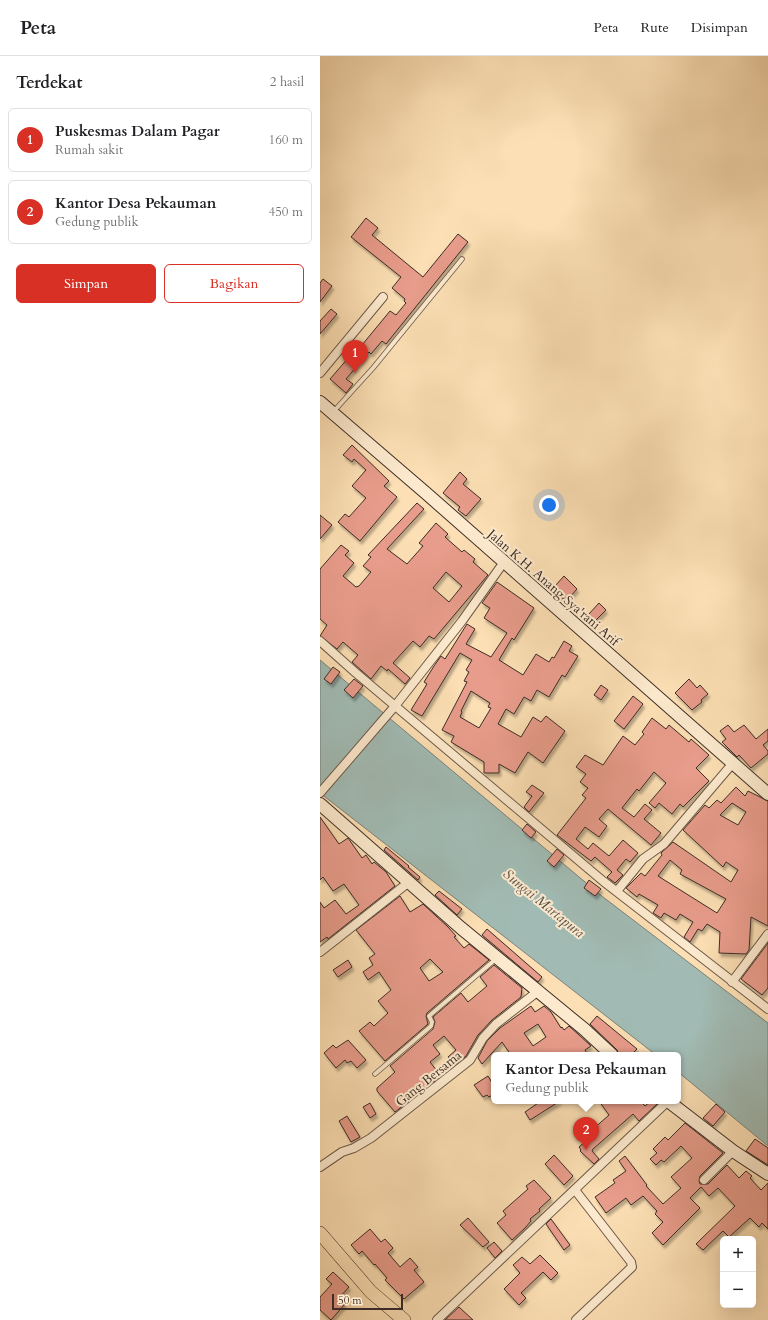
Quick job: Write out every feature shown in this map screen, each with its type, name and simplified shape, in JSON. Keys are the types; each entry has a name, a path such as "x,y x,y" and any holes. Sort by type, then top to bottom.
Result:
{"main road":[{"path":"320,1233 371,1292 404,1320"}],"street":[{"path":"320,373 383,297"},
{"name":"Jalan K.H. Anang Sya'rani Arif","path":"320,402 768,794"},
{"path":"320,793 389,714 462,621 504,562"},
{"path":"320,641 395,706 617,891 768,1009"},
{"path":"617,891 643,859 664,844 733,763"},
{"path":"320,804 497,958 584,1029 609,1052"},
{"path":"320,952 409,882"},
{"path":"732,982 768,934"},
{"name":"Gang Bersama","path":"320,1167 342,1152 354,1148 372,1138 470,1060 483,1038 496,1024 537,992"},
{"path":"437,1320 576,1190 665,1104"},
{"path":"672,1104 733,1150 768,1174"},
{"path":"704,1180 733,1150"},
{"path":"576,1190 631,1262 632,1267 576,1320"}],"lane":[{"path":"333,413 373,368 462,259"},
{"path":"375,1074 431,1026 432,1022 429,1016 497,958"}],"water":[{"name":"Sungai Martapura","path":"320,660 603,897 768,1023 768,1146 681,1074 681,1052 652,1052 320,793"}],"building":[{"path":"366,218 378,228 372,235 423,277 458,234 468,242 386,344 382,341 371,354 369,352 346,379 353,384 346,393 330,379 356,349 357,351 390,311 396,315 406,303 404,301 405,299 392,288 401,277 351,237"},
{"path":"323,279 332,286 320,302 320,283"},
{"path":"331,309 337,314 320,334 320,321"},
{"path":"352,445 389,481 384,486 397,497 360,541 338,522 345,514 349,517 366,498 352,486 366,470 354,459 352,462 343,455"},
{"path":"460,472 467,479 463,484 481,499 466,516 458,510 460,507 443,493"},
{"path":"417,503 424,509 387,549 407,564 423,546 419,543 436,523 448,534 445,537 462,552 464,550 475,559 473,562 488,575 434,639 429,636 420,647 413,641 393,663 410,678 405,684 388,669 387,671 381,666 371,679 352,662 358,655 343,642 337,649 320,636 327,625 320,619 320,569 341,545 349,551 345,555 354,563 343,576 356,587 359,586 371,572 363,566 371,557 368,555","holes":["446,572 462,586 449,602 433,588"]},
{"path":"320,515 332,525 320,539"},
{"path":"564,576 577,589 569,598 566,599 562,598 554,591 555,586"},
{"path":"497,582 534,608 514,640 512,638 499,660 523,675 536,654 549,662 552,657 554,658 564,641 572,646 569,651 578,656 565,677 562,675 549,697 537,690 531,701 524,697 514,714 506,709 498,724 521,737 533,717 541,722 546,716 565,731 543,763 528,752 515,773 499,764 499,773 484,773 484,762 451,742 454,736 442,730 467,682 464,681 469,672 466,670 472,660 460,653 422,716 411,710 427,684 424,682 434,666 441,656 445,659 467,624 475,629 466,644 491,657 507,633 484,618 490,608 482,603","holes":["471,691 490,703 488,707 491,708 479,728 460,717 461,711"]},
{"path":"599,603 606,610 595,621 588,615"},
{"path":"333,667 340,672 331,684 324,679"},
{"path":"354,679 363,686 353,698 344,690"},
{"path":"689,679 697,688 700,685 708,694 701,700 702,702 692,710 675,693"},
{"path":"601,685 608,690 601,700 594,695"},
{"path":"633,696 643,704 624,729 614,721"},
{"path":"652,718 666,729 669,725 689,742 691,739 709,755 696,768 709,781 683,807 680,804 672,814 659,803 655,808 649,803 666,783 654,772 639,791 637,789 622,808 634,817 645,804 652,810 644,819 661,833 651,845 608,809 599,819 607,826 599,837 585,827 576,839 588,849 593,843 609,856 623,840 638,853 630,862 626,859 617,870 623,875 615,883 607,877 612,872 595,857 591,861 557,835 586,798 582,795 588,788 580,782 586,774 576,767 585,755 603,765 623,736 635,745 644,734 642,732"},
{"path":"728,725 734,732 744,725 756,739 768,729 768,741 763,745 768,751 768,754 751,768 739,755 737,757 722,742 726,739 720,731"},
{"path":"532,785 544,793 529,812 524,807 532,796 526,792"},
{"path":"736,787 745,796 748,791 768,801 768,926 751,917 749,950 746,954 719,953 720,932 707,924 702,931 698,929 690,942 684,937 693,922 680,914 676,920 664,913 661,918 653,913 658,905 639,894 637,897 626,888 641,873 645,876 662,855 661,853 673,842 731,882 738,870 726,862 723,867 683,830 705,805 709,808 717,800 721,803","holes":["732,803 746,812 738,825 720,815","670,860 682,870 680,874 726,899 717,913 658,876"]},
{"path":"320,817 339,844 348,838 362,858 366,855 372,864 374,862 386,872 395,886 328,939 327,937 320,942 320,902 324,908 335,900 346,914 359,905 344,884 333,891 323,877 320,880"},
{"path":"527,824 536,832 531,838 522,830"},
{"path":"386,847 420,877 418,880 384,850"},
{"path":"557,849 564,855 554,867 547,861"},
{"path":"589,880 601,889 595,896 584,888"},
{"path":"439,891 462,909 457,915 435,895"},
{"path":"400,896 410,912 423,904 448,927 456,936 454,937 464,948 469,944 489,960 427,1013 426,1016 428,1024 385,1061 359,1031 370,1022 374,1026 388,1013 378,1001 391,990 379,972 368,980 363,972 373,965 369,958 375,954 356,930","holes":["430,959 443,972 429,981 420,968"]},
{"path":"487,929 542,977 538,982 482,935"},
{"path":"768,943 768,988 762,995 741,979"},
{"path":"348,960 352,967 338,977 333,970"},
{"path":"494,965 522,988 521,997 492,1020 478,1035 466,1056 455,1065 448,1057 456,1050 444,1036 433,1045 440,1054 430,1062 441,1076 395,1112 377,1091 377,1088 395,1072 390,1066 433,1029 435,1022 433,1017 461,993 468,1002 487,986 480,977"},
{"path":"531,1006 535,1012 544,1006 551,1012 561,1028 562,1027 564,1030 569,1026 591,1046 585,1050 586,1052 509,1052 502,1042 493,1052 491,1052 491,1054 482,1064 478,1058 487,1041 500,1028","holes":["538,1024 546,1037 533,1046 524,1033"]},
{"path":"597,1016 637,1049 634,1052 618,1052 590,1024"},
{"path":"348,1040 366,1060 357,1068 351,1061 347,1063 345,1060 336,1068 324,1053 333,1045 336,1048"},
{"path":"488,1076 491,1081 491,1096 489,1097 487,1095 483,1097 474,1085"},
{"path":"370,1103 376,1114 370,1118 363,1107"},
{"path":"537,1104 555,1104 530,1120 525,1112"},
{"path":"601,1104 643,1104 645,1106 647,1104 657,1104 639,1121 633,1114 593,1149 592,1151 599,1159 594,1164 580,1151 581,1150 579,1147 595,1133 592,1130 609,1115"},
{"path":"716,1104 725,1112 713,1126 703,1118"},
{"path":"347,1116 360,1137 351,1142 339,1121"},
{"path":"685,1123 723,1153 700,1176 700,1184 708,1184 727,1165 739,1178 746,1171 752,1176 750,1178 761,1190 768,1183 768,1229 762,1223 759,1227 750,1218 730,1236 728,1236 723,1231 703,1250 696,1244 735,1206 718,1188 709,1196 701,1187 690,1198 700,1208 663,1245 652,1233 663,1222 655,1214 657,1211 643,1196 631,1205 626,1198 606,1213 595,1197 615,1183 613,1180 626,1171 619,1161 625,1156 647,1185 646,1186 663,1204 681,1188 671,1177 692,1158 681,1146 664,1162 661,1160 656,1165 650,1159 657,1153 653,1149 665,1137 668,1140"},
{"path":"755,1139 768,1148 768,1165 746,1151"},
{"path":"554,1155 573,1176 564,1185 545,1164"},
{"path":"534,1180 551,1198 539,1209 540,1211 530,1219 531,1221 525,1228 512,1240 497,1223 506,1215 503,1211 528,1189 526,1186"},
{"path":"468,1218 489,1242 483,1247 460,1225"},
{"path":"551,1219 570,1245 564,1250 546,1224"},
{"path":"370,1229 381,1242 385,1239 393,1248 388,1253 400,1267 410,1258 418,1267 414,1270 424,1282 404,1299 385,1280 387,1278 375,1264 374,1265 362,1251 359,1254 351,1245"},
{"path":"494,1242 502,1251 495,1258 487,1248"},
{"path":"540,1255 558,1273 551,1280 543,1272 521,1293 526,1298 519,1305 504,1289 520,1273 513,1265 522,1257 530,1264"},
{"path":"333,1272 349,1287 339,1298 345,1304 331,1320 320,1310 320,1297 332,1284 326,1279"},
{"path":"459,1307 473,1320 445,1320"}],"place":[{"name":"Puskesmas Dalam Pagar","path":"355,373"},
{"name":"Kantor Desa Pekauman","path":"586,1150"}]}
